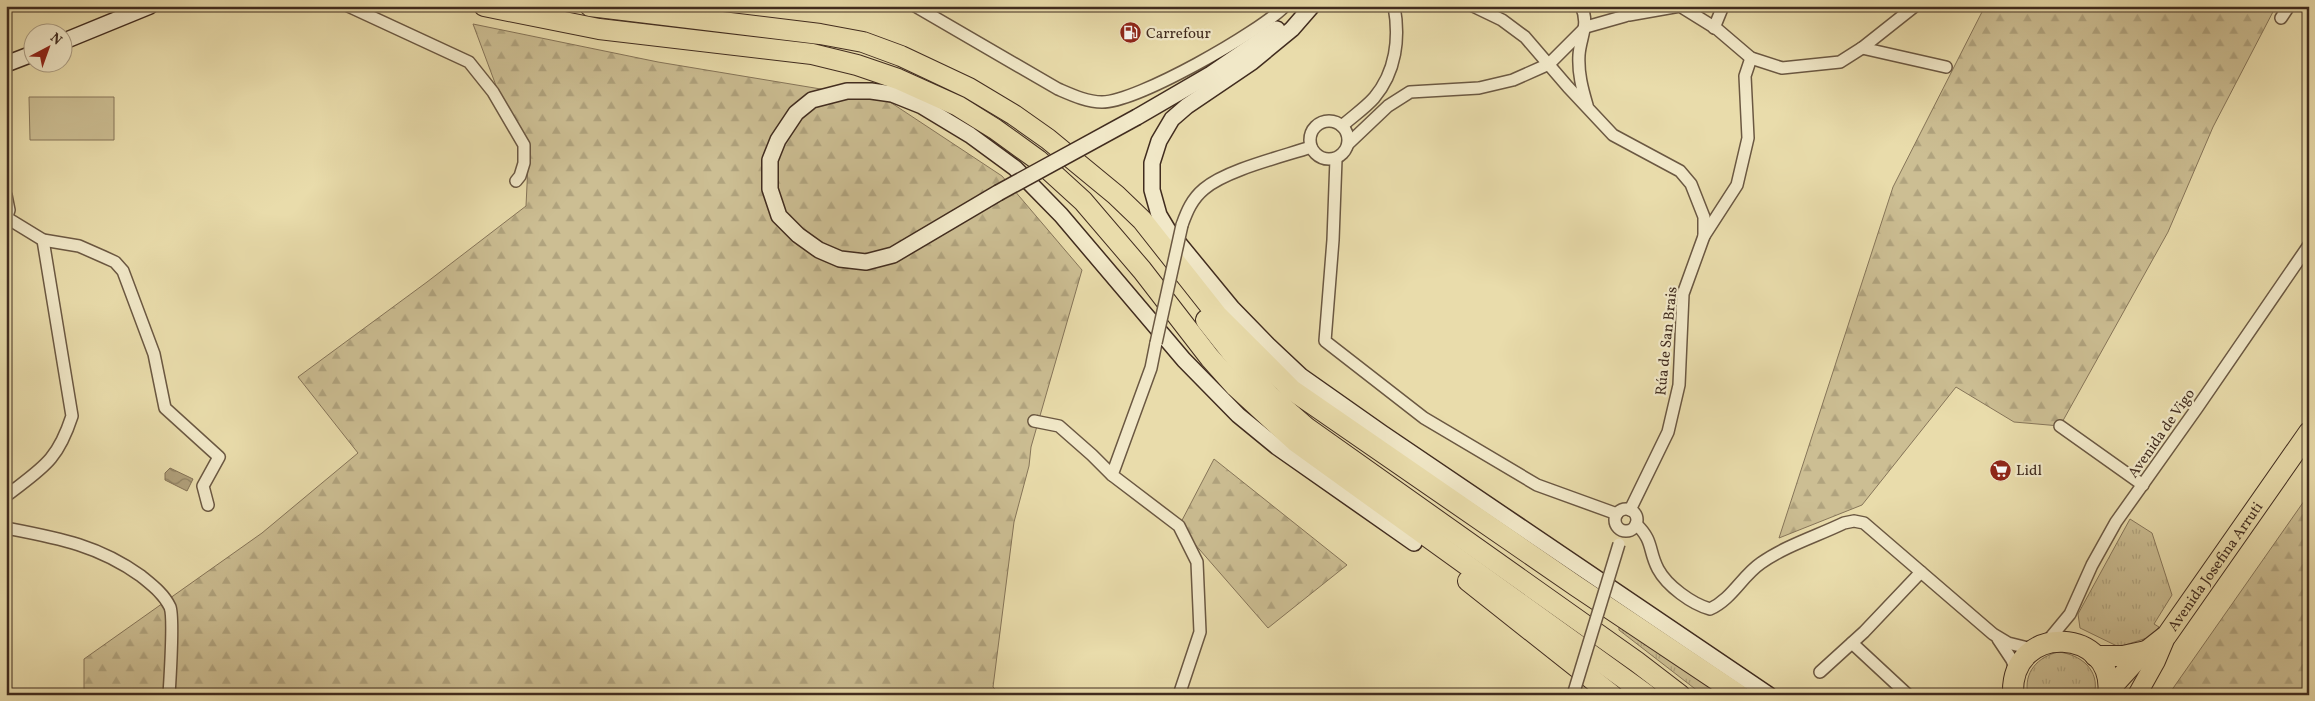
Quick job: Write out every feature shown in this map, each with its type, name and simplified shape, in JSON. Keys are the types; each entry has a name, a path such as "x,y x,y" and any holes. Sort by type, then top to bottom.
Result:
{"highway":[{"path":"484,6 599,28 812,54 857,65 898,79 958,106 995,129 1038,160 1083,201 1142,270 1210,358 1236,387 1296,442 1647,695"},
{"path":"590,6 820,34 863,42 902,56 969,88 1014,115 1076,162 1116,195 1142,220 1217,315 1292,390 1568,581 1738,695"},
{"path":"1076,162 1131,224 1236,358 1269,395 1307,428 1637,662 1680,695"},
{"name":"Avenida Josefina Arruti","path":"2108,693 2148,650 2167,635 2309,432"},
{"path":"1392,512 1398,523 1414,542 1486,594 1612,695"},
{"path":"2011,686 2022,659 2039,646 2060,640 2073,642 2085,647 2096,656 2108,678 2108,693"},
{"path":"2096,656 2123,656 2148,650"}],"main road":[{"path":"2137,695 2162,650 2167,635"}],"street":[{"path":"72,38 150,6"},
{"path":"348,6 469,62 493,92 524,145 524,164 516,181"},
{"path":"915,6 1058,89 1084,99 1103,102 1128,96 1201,62 1269,21 1285,6"},
{"path":"1302,6 1269,36 1211,74 1153,107 998,193 893,255 866,262 840,259 819,250 798,235 779,216 770,189 770,160 778,140 796,114 812,100 847,91 871,91 892,94 922,106 970,135 1015,168 1062,215 1184,360 1238,416 1277,447 1414,542"},
{"path":"1312,6 1292,29 1252,62 1187,106 1172,119 1159,141 1152,163 1152,190 1159,215 1168,230 1232,308 1301,376 1769,695"},
{"path":"1389,6 1396,33"},
{"path":"1342,126 1374,98 1382,86 1396,56 1394,6"},
{"name":"Rúa de San Brais","path":"1473,6 1502,20 1525,36 1568,87 1588,106 1613,135 1680,171 1692,184 1704,217 1704,236 1683,294 1678,386 1668,432 1630,510"},
{"name":"Rúa de San Brais","path":"1581,6 1586,27 1579,54 1580,81 1588,106"},
{"path":"1625,16 1639,6"},
{"path":"1348,144 1346,131 1342,126 1330,121 1318,124 1310,134 1311,147 1318,156 1324,159 1336,159 1342,156 1348,144 1388,106 1410,92 1478,88 1513,80 1549,64 1586,27 1625,16 1680,6 1714,28 1751,58 1782,68 1840,62 1862,48 1914,6"},
{"path":"1714,28 1723,6"},
{"path":"2281,18 2290,6"},
{"path":"1862,48 1946,67"},
{"path":"6,64 22,58"},
{"path":"1704,236 1737,185 1748,138 1745,76 1751,58"},
{"path":"1112,475 1151,368 1182,225 1194,199 1214,182 1311,147"},
{"path":"1336,159 1334,240 1325,341 1424,418 1537,484 1617,514"},
{"path":"6,195 9,204 7,218 43,240 79,246 115,262 123,271 154,354 165,408 219,457 203,486 208,505"},
{"path":"6,496 34,476 49,462 65,439 72,416 43,240"},
{"name":"Avenida de Vigo","path":"2039,646 2070,614 2103,544 2142,484 2309,245"},
{"path":"1034,421 1059,426 1112,475 1180,526 1196,562 1200,632 1179,695"},
{"path":"2060,426 2142,484"},
{"path":"1573,695 1619,544 1621,530 1615,521 1617,514 1623,510 1630,510 1637,517 1636,524 1628,530 1621,530"},
{"path":"1636,524 1647,534 1659,570 1668,581 1698,606 1710,609 1720,604 1760,564 1785,550 1854,521 1864,524 1993,634 2008,643 2039,646"},
{"path":"6,528 49,536 108,554 148,581 163,595 170,609 169,695"},
{"path":"1820,672 1921,572"},
{"path":"1993,634 2008,654 2011,686"},
{"path":"1852,642 1908,695"}],"green space":[{"path":"1985,6 2276,6 2213,127 2168,232 2060,426 2014,422 1956,387 1862,505 1779,538 1893,187"},
{"path":"473,24 658,62 887,100 1002,176 1082,270 1031,447 1029,466 1014,522 993,687 1000,695 84,695 84,659 262,533 358,453 298,377 526,206 529,143 498,91"},
{"path":"29,97 114,97 114,140 30,140"},
{"path":"1214,459 1347,565 1268,628 1179,526"},
{"path":"2309,494 2309,695 2169,695 2169,694"},
{"path":"2130,519 2152,533 2172,595 2154,624 2159,627 2150,637 2119,647 2080,628 2078,614"},
{"path":"1619,626 1724,695 1703,695 1619,630"},
{"path":"2058,652 2074,656 2087,665 2094,678 2094,695 2028,695 2028,679 2034,667 2044,658"}],"water":[{"path":"170,468 193,479 187,491 165,480 165,473"}],"place":[{"name":"Carrefour","path":"1130,33"},
{"name":"Lidl","path":"2000,470"}]}
